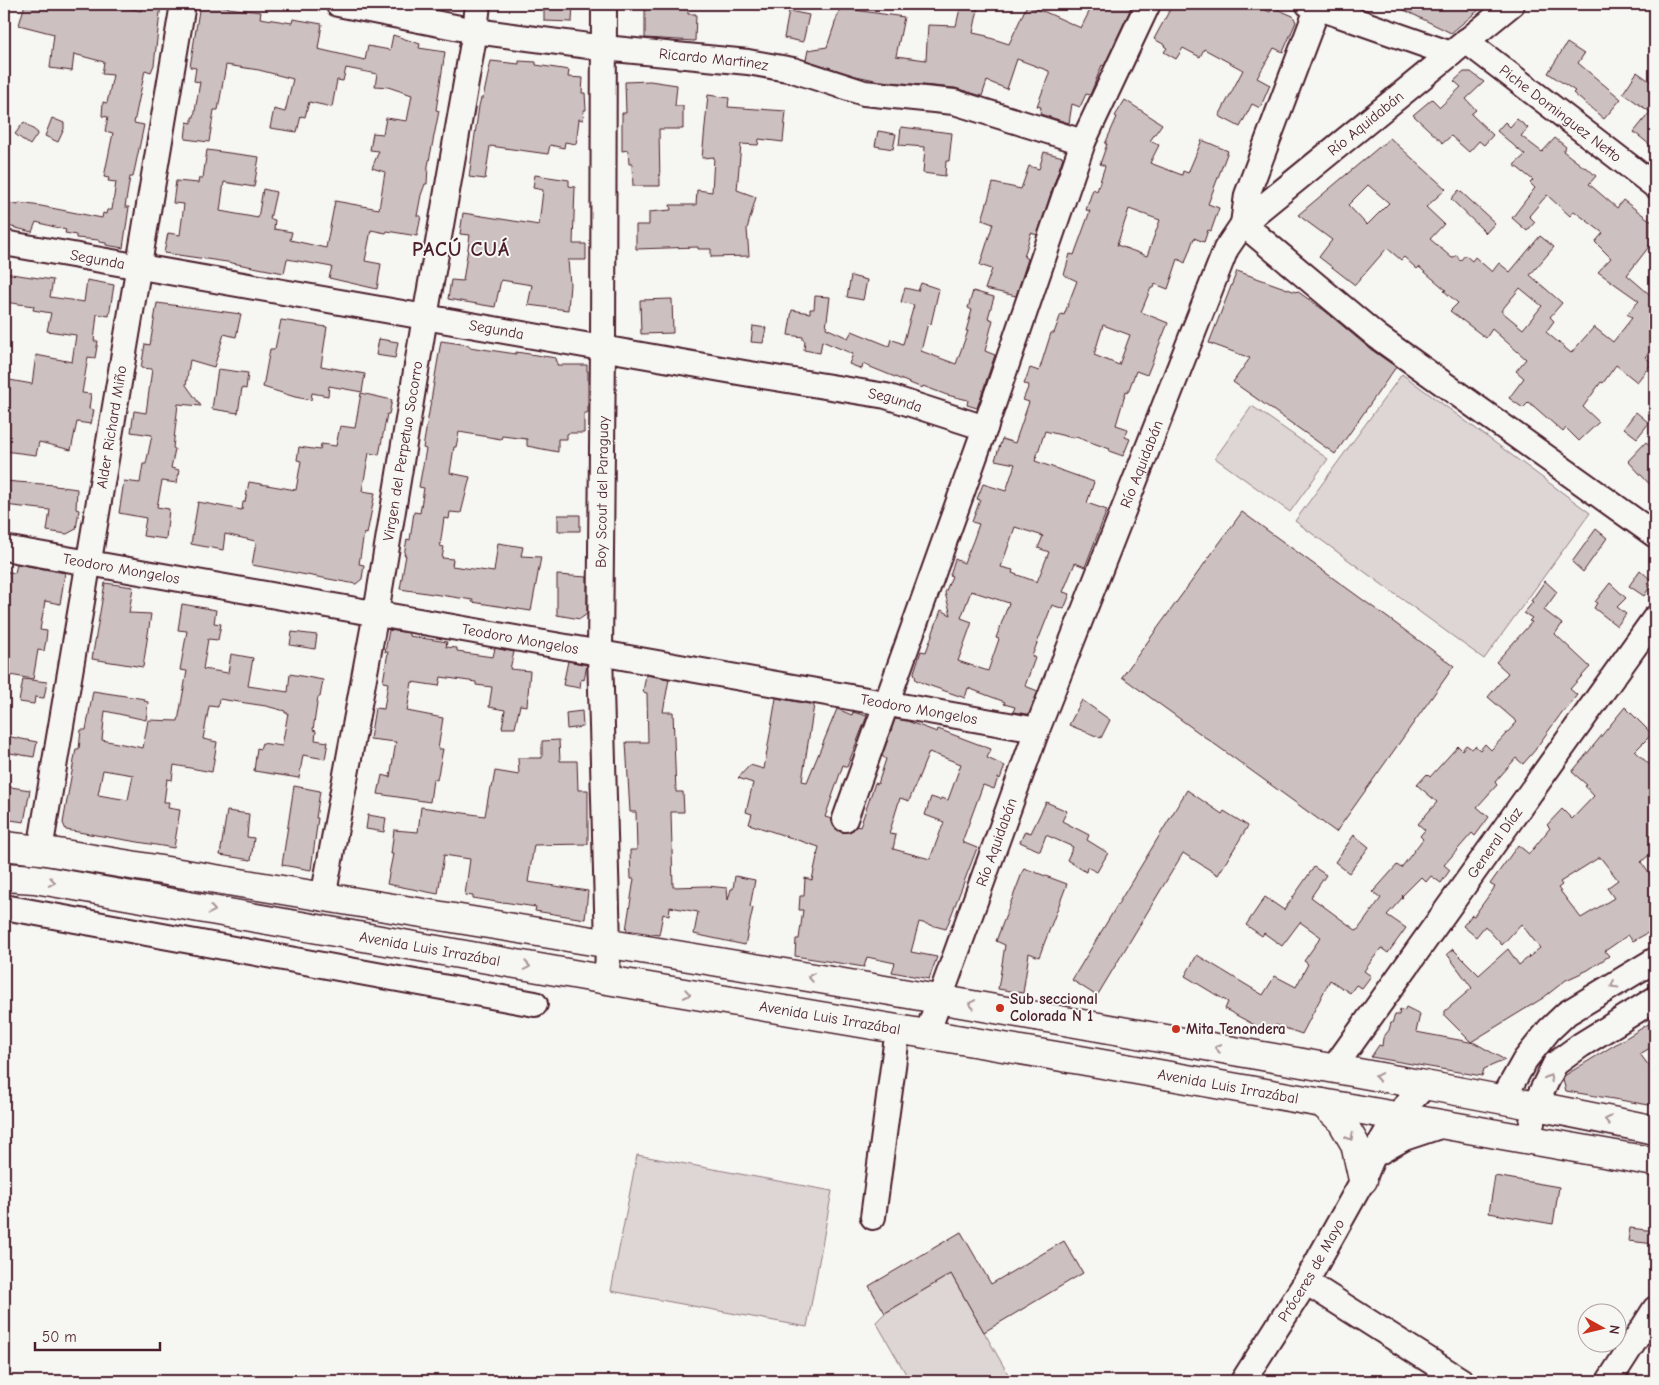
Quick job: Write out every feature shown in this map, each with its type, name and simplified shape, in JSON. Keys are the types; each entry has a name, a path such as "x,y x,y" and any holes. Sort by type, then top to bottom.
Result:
{"main road":[{"path":"4,846 40,850 941,998 1503,1099 1655,1130"},
{"name":"Avenida Luis Irrazábal","path":"4,877 35,879 1655,1162"},
{"path":"1322,1103 1341,1120 1368,1168"}],"street":[{"name":"Alder Richard Miño","path":"40,850 183,4"},
{"name":"Ricardo Martinez","path":"338,4 475,31 604,48 748,62 793,70 864,93 954,102 1083,142"},
{"name":"Virgen del Perpetuo Socorro","path":"323,898 376,613 475,31 478,4"},
{"name":"Boy Scout del Paraguay","path":"604,4 600,653 608,980"},
{"path":"845,819 985,428 1083,142 1148,4"},
{"name":"Río Aquidabán","path":"927,1034 1037,730 1226,249 1243,224 1512,4"},
{"path":"1315,5 1247,195 1243,224 1378,337 1655,535"},
{"name":"Piche Dominguez Netto","path":"1315,5 1459,47 1655,186"},
{"name":"Segunda","path":"4,243 744,374 886,396 985,428"},
{"name":"Teodoro Mongelos","path":"4,548 1037,730"},
{"name":"General Díaz","path":"1333,1069 1655,618"},
{"path":"4,907 535,1004"},
{"path":"271,956 277,922"},
{"path":"1503,1099 1525,1060 1549,1030 1567,1013 1655,960"},
{"path":"1529,1140 1535,1105 1555,1064 1580,1045 1655,999"},
{"path":"873,1217 898,1029"},
{"name":"Próceres de Mayo","path":"1243,1381 1306,1282 1396,1116 1426,1085"},
{"path":"1368,1168 1404,1138 1443,1125"},
{"path":"1306,1282 1462,1381"},
{"path":"1609,1381 1655,1309"}],"shaded area":[{"path":"1402,374 1590,513 1484,659 1295,521"},
{"path":"1252,406 1328,459 1290,512 1215,458"},
{"path":"637,1155 832,1191 807,1327 611,1291"},
{"path":"951,1274 1012,1381 910,1381 876,1322 885,1313"}],"building":[{"path":"25,4 108,4 141,11 142,4 161,4 154,65 151,72 145,70 134,123 144,125 133,177 130,177 125,207 129,207 123,248 106,245 106,243 99,242 99,240 76,238 76,235 65,233 66,230 36,222 32,232 4,225 4,218 10,203 41,206 102,218 103,213 106,214 107,210 112,210 116,182 108,181 109,178 104,177 113,133 105,131 108,117 102,116 103,102 107,103 113,75 102,74 104,62 74,54 72,71 50,68 54,34 19,25"},
{"path":"200,4 261,12 260,18 292,23 293,19 322,24 318,49 365,60 368,46 390,50 393,35 420,44 419,48 445,52 436,110 439,111 428,166 427,184 425,184 421,195 417,216 421,216 417,236 371,230 365,261 381,264 377,289 329,278 332,267 287,259 284,273 164,253 168,233 180,235 184,204 173,203 176,181 198,183 199,178 203,178 207,150 259,157 254,187 224,182 220,211 258,218 263,189 276,192 270,219 275,220 274,229 292,232 290,240 326,248 335,201 379,209 385,172 372,168 379,151 370,150 373,133 383,134 386,118 407,121 412,95 388,87 375,86 377,74 346,68 343,81 337,80 332,107 309,102 305,117 301,116 297,132 270,128 274,109 285,112 293,79 259,70 226,65 218,110 214,110 209,142 185,139 187,122 192,123 192,117 194,117 200,82 194,81 196,68 190,67"},
{"path":"544,4 573,4 572,22 544,21"},
{"path":"645,4 688,4 688,14 696,14 695,41 645,38"},
{"path":"961,4 977,4 976,9 978,9 973,33 1009,44 1027,5 1081,28 1093,4 1121,4 1131,8 1104,66 1102,65 1090,95 1086,94 1080,107 1072,104 1069,123 1040,114 1041,107 1037,106 1049,71 1017,59 1007,89 987,81 982,96 955,88 880,81 856,76 806,60 808,50 827,47 840,8 904,17 896,56 926,60 928,25 956,26"},
{"path":"1173,4 1250,4 1270,12 1272,7 1293,16 1296,22 1283,52 1274,48 1257,78 1270,85 1260,108 1252,104 1240,127 1219,116 1243,70 1204,49 1200,57 1183,48 1176,59 1164,52 1167,48 1165,45 1154,39"},
{"path":"1392,4 1470,4 1480,9 1451,33"},
{"path":"789,11 809,15 803,42 784,38"},
{"path":"1567,43 1584,54 1578,63 1621,99 1604,119 1573,93 1575,91 1548,73"},
{"path":"491,61 519,64 519,61 536,62 536,65 569,70 568,77 583,78 582,93 585,93 586,110 584,110 583,120 579,119 576,144 565,142 564,148 550,145 548,154 490,146 485,179 469,177 479,106 481,98 483,98"},
{"path":"1464,72 1471,72 1484,82 1466,99 1476,110 1471,114 1493,135 1484,145 1479,141 1469,152 1451,136 1443,143 1413,115 1432,99 1440,107 1461,87 1454,81"},
{"path":"1637,72 1655,85 1655,149 1634,132 1650,112 1623,93"},
{"path":"650,81 677,85 675,106 683,106 683,129 659,129 660,186 633,186 632,164 629,164 628,150 622,151 622,113 626,113 625,82"},
{"path":"708,95 729,98 728,107 786,111 783,142 759,139 758,145 741,144 737,190 756,197 747,229 749,256 711,257 711,249 698,249 698,247 636,249 636,225 649,225 649,212 671,210 670,205 696,205 697,190 712,192 714,157 702,158"},
{"path":"1125,100 1162,124 1150,141 1159,145 1150,163 1182,175 1183,171 1188,173 1202,140 1228,151 1208,204 1219,208 1211,231 1208,230 1204,242 1194,238 1185,263 1178,259 1168,289 1155,284 1154,288 1151,288 1141,312 1168,323 1147,375 1136,371 1128,392 1126,391 1116,425 1128,429 1125,437 1130,439 1123,456 1109,451 1110,449 1076,437 1073,438 1045,431 1035,461 1094,482 1087,503 1107,510 1085,567 1075,563 1063,592 1070,594 1064,609 1052,605 1032,656 1035,658 1025,686 1038,691 1029,714 1013,712 1015,707 968,688 965,698 925,684 916,680 914,672 921,651 926,652 941,610 951,615 945,593 952,576 950,575 955,559 964,563 979,524 972,522 980,500 977,499 983,484 1006,491 1015,464 995,460 1002,439 1015,443 1029,402 1023,400 1029,385 1024,384 1030,368 1039,371 1051,333 1054,333 1061,314 1064,315 1077,281 1064,275 1070,254 1074,255 1090,211 1086,210 1093,189 1097,191 1105,166 1100,164 1107,144 1105,144 1117,117 1115,116","holes":["1129,209 1160,220 1147,256 1117,245","1103,325 1130,335 1119,365 1094,355","1015,527 1043,536 1038,548 1049,552 1037,582 1012,573 1013,570 1001,567","971,591 1009,603 996,638 999,639 988,671 958,661 972,622 961,618"]},
{"path":"52,118 64,123 64,129 58,142 45,136"},
{"path":"1517,119 1528,128 1521,136 1542,152 1555,138 1566,147 1563,151 1596,176 1589,184 1617,208 1623,200 1655,224 1655,239 1627,275 1655,299 1655,346 1645,357 1652,363 1637,382 1616,365 1583,407 1599,422 1579,441 1566,428 1563,432 1529,402 1523,408 1509,398 1524,378 1516,371 1526,359 1492,329 1486,338 1450,311 1458,303 1419,267 1417,269 1404,257 1401,260 1387,248 1355,285 1319,257 1332,240 1298,215 1390,138 1446,189 1426,207 1444,224 1430,239 1452,258 1457,255 1460,261 1465,255 1472,261 1475,257 1492,272 1499,263 1510,272 1540,236 1554,247 1530,275 1562,303 1550,317 1554,321 1546,332 1571,353 1594,327 1613,342 1632,318 1627,314 1639,301 1598,272 1611,258 1595,242 1603,233 1574,211 1570,216 1547,195 1529,216 1535,222 1527,231 1512,218 1535,188 1530,183 1533,180 1514,165 1525,155 1497,131 1505,122 1510,127","holes":["1368,185 1389,203 1367,225 1348,205","1520,288 1542,306 1523,329 1501,311"]},
{"path":"24,122 38,133 30,145 15,134"},
{"path":"901,127 952,133 949,161 946,161 945,176 923,173 925,147 899,145"},
{"path":"878,131 896,134 893,149 875,146"},
{"path":"1044,152 1063,157 1037,235 1031,233 1024,257 1028,259 1016,296 985,289 992,269 980,265 993,224 982,220 993,183 1021,189 1029,166 1039,169"},
{"path":"535,175 569,180 569,186 575,187 573,244 586,244 586,260 568,260 570,284 568,310 528,305 532,285 501,280 495,307 448,299 451,280 463,281 470,235 460,234 463,213 539,225 543,190 533,188"},
{"path":"1459,190 1495,223 1486,233 1451,199"},
{"path":"1237,271 1297,291 1396,367 1335,454 1233,382 1250,358 1209,343"},
{"path":"4,273 53,280 50,297 84,302 87,280 114,285 109,316 97,314 94,341 98,341 95,358 88,357 82,393 91,394 89,409 94,410 91,424 77,422 71,450 39,442 36,455 4,451 4,379 32,384 36,355 72,362 76,335 47,331 51,313 33,310 34,306 4,302"},
{"path":"851,276 867,280 863,300 847,297"},
{"path":"921,283 939,289 931,324 928,323 921,351 956,364 968,331 966,331 972,310 968,308 973,291 994,297 988,318 993,320 985,351 995,355 977,408 967,405 968,400 923,386 922,388 863,364 862,369 849,364 853,354 822,341 820,353 804,350 805,341 803,337 788,335 792,310 810,313 810,309 814,309 815,296 830,297 826,328 848,338 852,331 889,346 891,339 903,344 914,305 901,302 905,288 918,291"},
{"path":"672,299 673,333 641,334 640,300"},
{"path":"157,303 241,314 236,337 224,334 214,367 190,360 186,385 201,406 178,404 173,448 175,449 171,468 179,470 177,483 162,481 157,507 169,509 166,539 143,536 146,518 119,513 124,481 140,483 143,464 146,464 152,435 131,432 134,411 146,413 152,369 141,368 145,344 150,345"},
{"path":"281,320 327,327 321,366 365,374 362,392 329,386 328,396 312,393 311,400 263,387 270,349 275,349"},
{"path":"753,326 766,328 763,343 751,342"},
{"path":"379,339 398,342 395,358 376,355"},
{"path":"441,341 516,354 516,352 556,358 557,365 587,365 588,413 584,413 584,433 569,433 567,434 567,439 558,439 558,452 527,446 527,439 502,436 501,439 459,432 456,447 454,447 450,473 470,477 461,513 450,512 449,519 444,518 440,546 444,547 442,558 453,559 452,566 494,572 498,543 523,547 521,556 541,557 531,611 400,589 406,555 404,555 407,539 410,540 414,512 420,513 424,488 419,487 426,449 423,448"},
{"path":"218,369 248,373 246,389 242,388 238,413 212,409"},
{"path":"361,393 392,400 389,414 387,414 379,455 369,453 362,491 375,493 367,534 364,533 359,564 364,565 362,579 356,584 252,565 256,542 225,534 223,550 191,544 198,502 242,510 249,482 296,490 301,461 297,460 299,447 320,450 321,444 336,446 340,426 355,428"},
{"path":"1636,412 1649,423 1637,438 1624,428"},
{"path":"1646,442 1655,450 1655,490 1628,461"},
{"path":"4,481 55,485 77,489 76,509 79,510 76,529 67,534 47,531 50,510 4,505"},
{"path":"1242,512 1454,666 1336,832 1122,677"},
{"path":"558,515 580,515 580,531 558,531"},
{"path":"1596,529 1607,538 1583,572 1572,562"},
{"path":"17,564 65,573 60,604 45,601 40,630 47,631 46,640 44,651 38,650 33,679 4,674 4,571 15,573"},
{"path":"1640,570 1653,582 1644,596 1629,586"},
{"path":"557,575 587,577 587,614 580,619 557,615"},
{"path":"1545,581 1557,592 1544,610 1562,624 1555,634 1590,667 1570,689 1577,695 1536,749 1523,764 1516,758 1495,782 1497,785 1477,807 1489,817 1475,836 1472,833 1444,865 1450,870 1441,883 1431,876 1426,882 1421,877 1387,915 1406,928 1388,953 1381,948 1364,971 1371,976 1362,988 1356,985 1350,993 1330,980 1302,1034 1276,1025 1271,1034 1225,1009 1228,1002 1185,976 1197,955 1263,995 1275,976 1296,987 1308,964 1304,961 1321,937 1300,922 1282,946 1264,933 1262,936 1246,925 1265,897 1284,910 1314,867 1326,875 1311,897 1357,931 1381,898 1373,892 1397,865 1401,868 1423,839 1420,836 1425,830 1418,824 1437,802 1417,785 1427,774 1430,777 1458,746 1462,750 1466,745 1472,749 1475,746 1480,750 1485,744 1491,750 1517,722 1488,697 1508,673 1496,662 1532,622 1529,621 1532,618 1524,613"},
{"path":"105,583 133,587 129,613 151,614 143,667 92,659"},
{"path":"1610,583 1626,598 1617,607 1626,614 1617,626 1594,608 1597,603 1595,602"},
{"path":"182,604 216,610 214,623 221,624 218,640 208,639 203,669 228,673 231,654 253,658 248,686 288,692 290,674 323,680 320,697 318,697 313,730 316,731 315,740 328,742 325,759 303,755 299,778 254,771 257,748 260,749 262,743 282,746 288,713 266,706 219,699 218,707 209,706 203,739 217,742 212,772 174,765 172,780 167,779 164,802 169,802 168,808 180,810 174,848 66,830 63,823 76,749 79,749 81,730 86,730 93,691 145,699 144,701 148,702 146,720 105,711 102,740 143,748 148,720 178,721 187,671 180,670 187,631 178,630","holes":["103,770 133,775 128,800 98,795"]},
{"path":"389,630 409,633 409,636 447,642 446,647 457,648 457,651 464,653 493,657 495,648 514,652 510,669 530,671 527,706 520,705 515,728 502,728 505,710 489,707 492,687 476,685 476,682 441,677 439,686 412,682 407,711 443,718 438,749 443,749 437,780 433,779 430,802 378,794 382,775 390,777 396,742 370,739 375,708 384,709 388,683 383,682 388,652 385,652"},
{"path":"292,632 317,635 315,649 290,645"},
{"path":"568,661 587,665 584,680 581,679 580,688 563,685"},
{"path":"646,675 669,679 663,712 673,712 676,792 683,792 684,812 671,812 673,887 707,886 727,888 728,900 731,889 733,889 735,876 755,880 750,907 753,908 745,945 694,934 698,912 670,907 669,916 663,914 659,935 626,930 634,879 631,879 630,850 637,850 636,812 630,812 626,742 648,742 647,693 643,692"},
{"path":"23,679 47,682 44,698 35,697 34,704 19,702"},
{"path":"776,698 814,705 802,781 807,782 837,709 852,715 853,712 867,716 847,767 843,765 825,817 832,819 834,827 841,832 853,830 856,826 860,827 875,783 878,784 886,759 882,756 895,719 907,721 937,732 938,729 991,749 987,758 1005,766 994,789 983,785 962,842 977,848 946,929 919,922 911,952 937,957 929,979 892,972 895,963 867,957 864,967 795,956 796,939 799,939 803,910 799,910 800,896 804,896 805,878 812,880 819,847 749,824 752,814 746,812 753,783 738,778 750,765 764,769","holes":["929,752 961,764 948,800 931,797 925,815 944,822 930,859 893,849 896,835 889,834 900,798 909,801"]},
{"path":"1082,700 1110,720 1101,738 1069,725"},
{"path":"1625,707 1652,734 1635,751 1655,770 1655,850 1641,862 1655,882 1655,929 1633,941 1628,935 1605,951 1609,956 1588,970 1566,980 1543,998 1471,1042 1445,1016 1445,1011 1472,988 1447,954 1453,949 1479,975 1508,949 1519,965 1540,948 1521,924 1502,945 1485,926 1476,937 1463,926 1472,915 1474,916 1495,887 1490,884 1518,845 1529,854 1550,828 1547,825 1562,809 1572,819 1594,796 1585,786 1587,785 1572,772","holes":["1600,857 1618,880 1607,888 1614,898 1581,918 1558,888 1562,885 1560,882"]},
{"path":"582,711 583,727 567,729 566,713"},
{"path":"6,736 37,742 34,757 4,752"},
{"path":"559,740 560,761 577,761 578,790 588,790 588,844 534,845 528,882 588,891 585,919 535,911 536,907 473,898 473,896 465,895 470,859 444,855 438,894 387,884 393,854 391,854 394,830 418,832 421,807 485,816 495,771 519,775 518,758 542,758 542,741"},
{"path":"4,786 30,790 24,822 4,819"},
{"path":"294,786 320,791 311,870 282,865"},
{"path":"1187,790 1222,814 1224,811 1248,826 1218,875 1183,853 1097,996 1072,980"},
{"path":"1046,802 1067,811 1062,821 1089,835 1087,840 1108,853 1097,872 1087,867 1086,872 1067,860 1073,847 1046,835 1040,851 1020,842 1025,831 1031,833"},
{"path":"227,811 249,814 247,837 254,838 251,860 220,855"},
{"path":"368,815 386,818 384,832 366,829"},
{"path":"1354,835 1369,847 1349,873 1335,862"},
{"path":"1024,868 1067,884 1039,957 1029,953 1023,993 998,989 1005,945 996,941"},
{"path":"1406,1007 1420,1014 1416,1032 1475,1043 1505,1060 1484,1069 1482,1076 1371,1057 1379,1045 1382,1046 1383,1038 1389,1030 1395,1015 1399,1015 1400,1009 1404,1011"},
{"path":"1655,1020 1655,1045 1640,1054 1655,1074 1655,1106 1566,1091 1563,1080 1564,1076"},
{"path":"1495,1176 1559,1187 1553,1224 1489,1213"},
{"path":"1630,1228 1655,1231 1655,1244 1628,1241"},
{"path":"961,1232 991,1284 1064,1241 1083,1273 984,1332 951,1274 885,1313 869,1286"}],"place":[{"name":"Sub seccional Colorada N 1","path":"1000,1008"},
{"name":"Mita Tenondera","path":"1176,1029"}],"district":[{"name":"PACÚ CUÁ","path":"461,249"}]}
